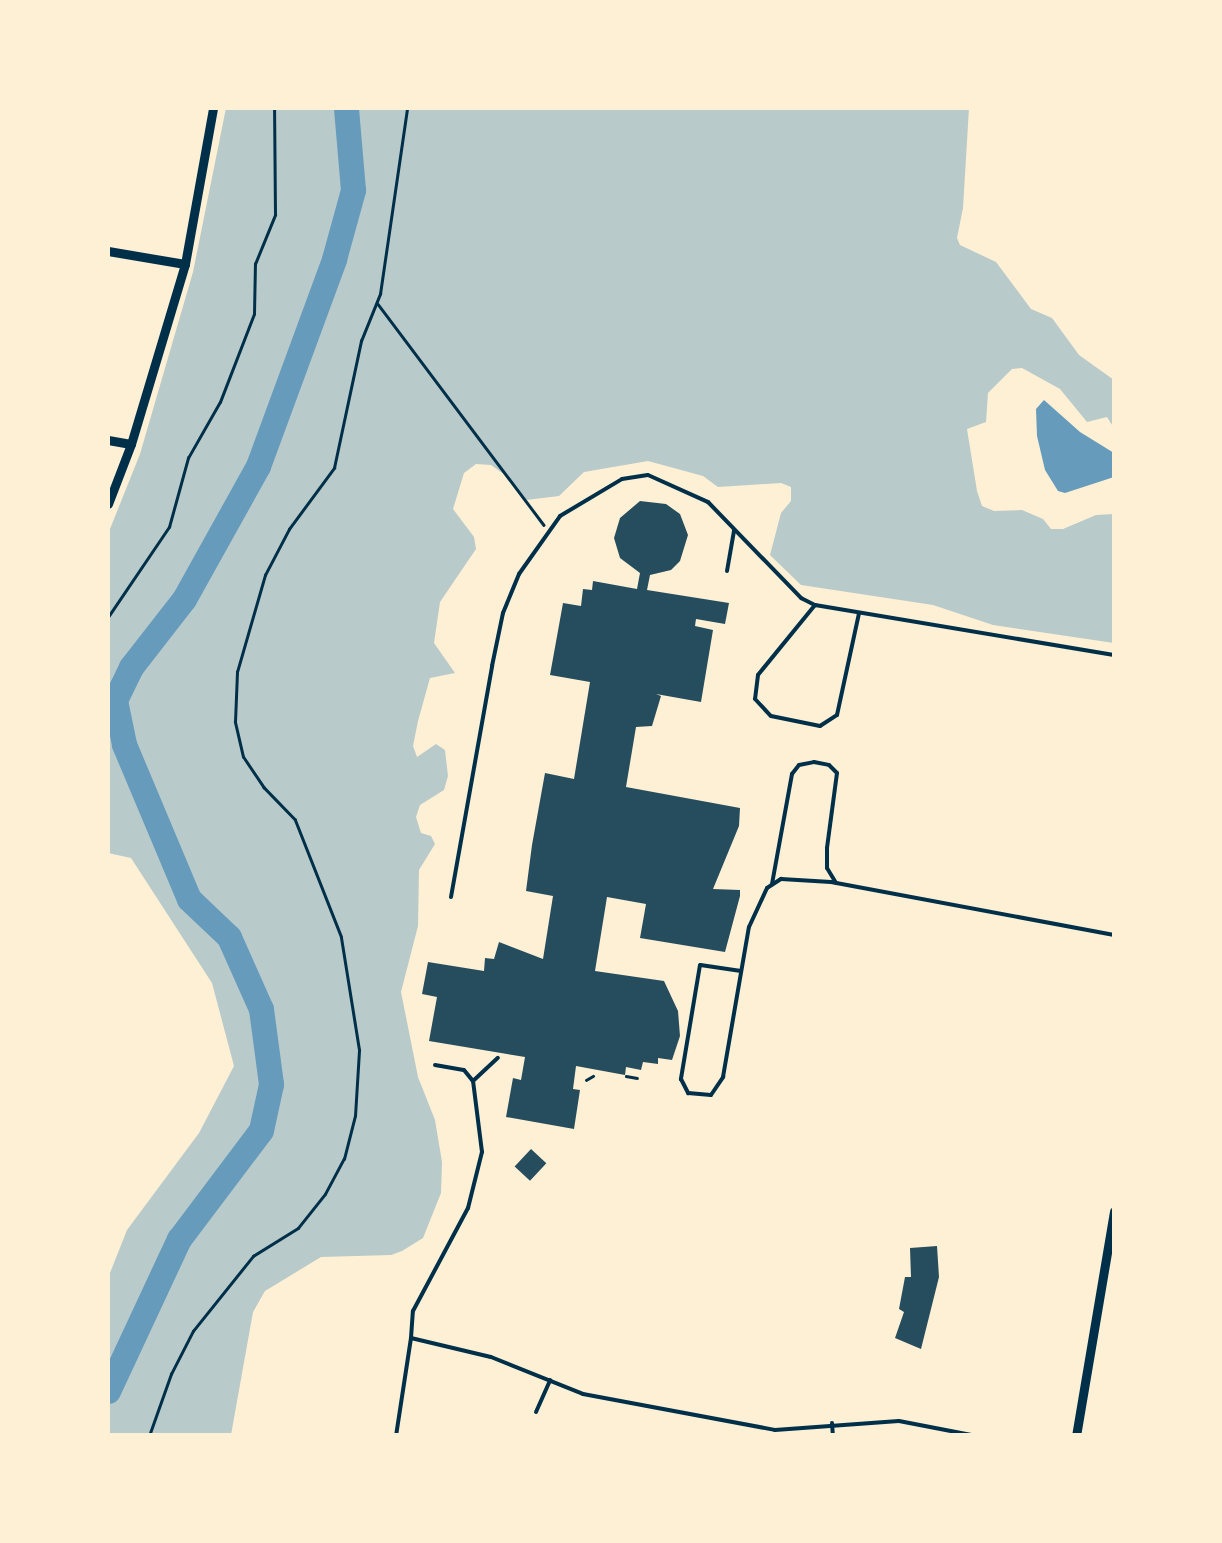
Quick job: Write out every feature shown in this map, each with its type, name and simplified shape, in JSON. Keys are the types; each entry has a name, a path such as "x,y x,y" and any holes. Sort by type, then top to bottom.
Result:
{"street":[{"path":"108,504 185,264 213,108"},
{"path":"108,251 185,264"},
{"path":"108,440 130,444"},
{"path":"1076,1436 1114,1218"}],"lane":[{"path":"451,897 503,613 519,574 560,516 622,478 648,475 708,502 801,598 815,605 1114,655"},
{"path":"727,570 735,529"},
{"path":"815,605 758,675 754,699 771,716 820,726 837,715 859,612"},
{"path":"741,971 700,965 681,1079 688,1093 711,1095 724,1078 741,971 756,904 772,884 792,774 799,766 814,762 829,765 837,773 839,785 827,848 827,868 836,883"},
{"path":"772,884 794,876 1114,935"},
{"path":"474,1081 498,1058"},
{"path":"396,1436 413,1311 468,1208 482,1136 474,1081 464,1070 435,1065"},
{"path":"411,1338 491,1357 583,1394 775,1430 899,1421 977,1436"},
{"path":"536,1412 550,1380"},
{"path":"832,1423 833,1436"}],"path":[{"path":"108,617 170,526 188,458 220,402 254,314 254,264 275,215 274,108"},
{"path":"149,1436 171,1374 193,1331 253,1256 298,1228 325,1194 344,1158 355,1116 359,1050 342,937 295,820 264,788 243,756 235,722 237,672 249,621 289,530 334,468 362,341 377,302 408,108"},
{"path":"377,302 548,531"},
{"path":"586,1080 593,1076"},
{"path":"626,1076 638,1078"}],"shaded area":[{"path":"226,108 969,108 963,208 957,238 960,245 996,262 1031,309 1052,318 1079,355 1114,380 1114,428 1107,417 1087,422 1060,389 1022,368 1012,369 988,393 986,422 967,429 977,491 982,506 994,511 1022,510 1043,519 1051,529 1063,529 1096,515 1114,514 1114,643 993,625 933,605 801,585 770,555 781,513 791,501 791,487 781,483 718,487 703,476 648,461 584,472 559,496 526,500 508,477 491,465 476,464 464,473 453,509 474,537 476,549 440,602 434,643 455,673 430,678 413,746 417,757 436,744 445,750 448,776 444,790 420,805 416,817 421,833 431,836 435,844 419,870 418,926 401,992 418,1077 435,1120 442,1162 441,1193 423,1238 402,1251 391,1255 321,1257 265,1291 253,1312 231,1435 108,1435 108,1278 127,1230 199,1133 234,1066 212,983 131,858 108,853 108,534 140,454 193,272"}],"water":[{"path":"1044,400 1080,432 1114,453 1114,477 1065,493 1058,491 1045,470 1037,436 1036,409"}],"building":[{"path":"640,501 666,504 680,514 688,535 680,561 671,570 650,575 647,590 729,603 725,624 696,619 695,626 713,630 701,702 656,694 661,696 652,726 636,727 626,787 740,808 739,826 713,889 740,890 740,896 725,952 640,938 646,904 607,897 595,971 664,981 678,1011 680,1036 672,1060 658,1058 658,1064 643,1062 641,1070 626,1067 625,1075 576,1066 573,1089 580,1090 574,1129 506,1117 513,1078 521,1080 525,1057 429,1041 437,997 422,994 428,962 484,971 485,958 494,959 499,942 543,959 553,896 526,891 532,845 545,773 574,779 590,682 550,675 563,603 581,606 583,589 592,590 593,581 637,589 640,573 620,558 614,538 620,518"},
{"path":"531,1149 546,1163 530,1181 515,1167"},
{"path":"937,1246 939,1277 921,1349 895,1338 904,1312 899,1309 905,1277 911,1277 910,1248"}],"waterway":[{"path":"108,1391 179,1239 261,1130 271,1084 261,1009 229,937 189,899 124,744 115,700 131,667 184,599 258,466 334,259 353,190 346,108"}]}
